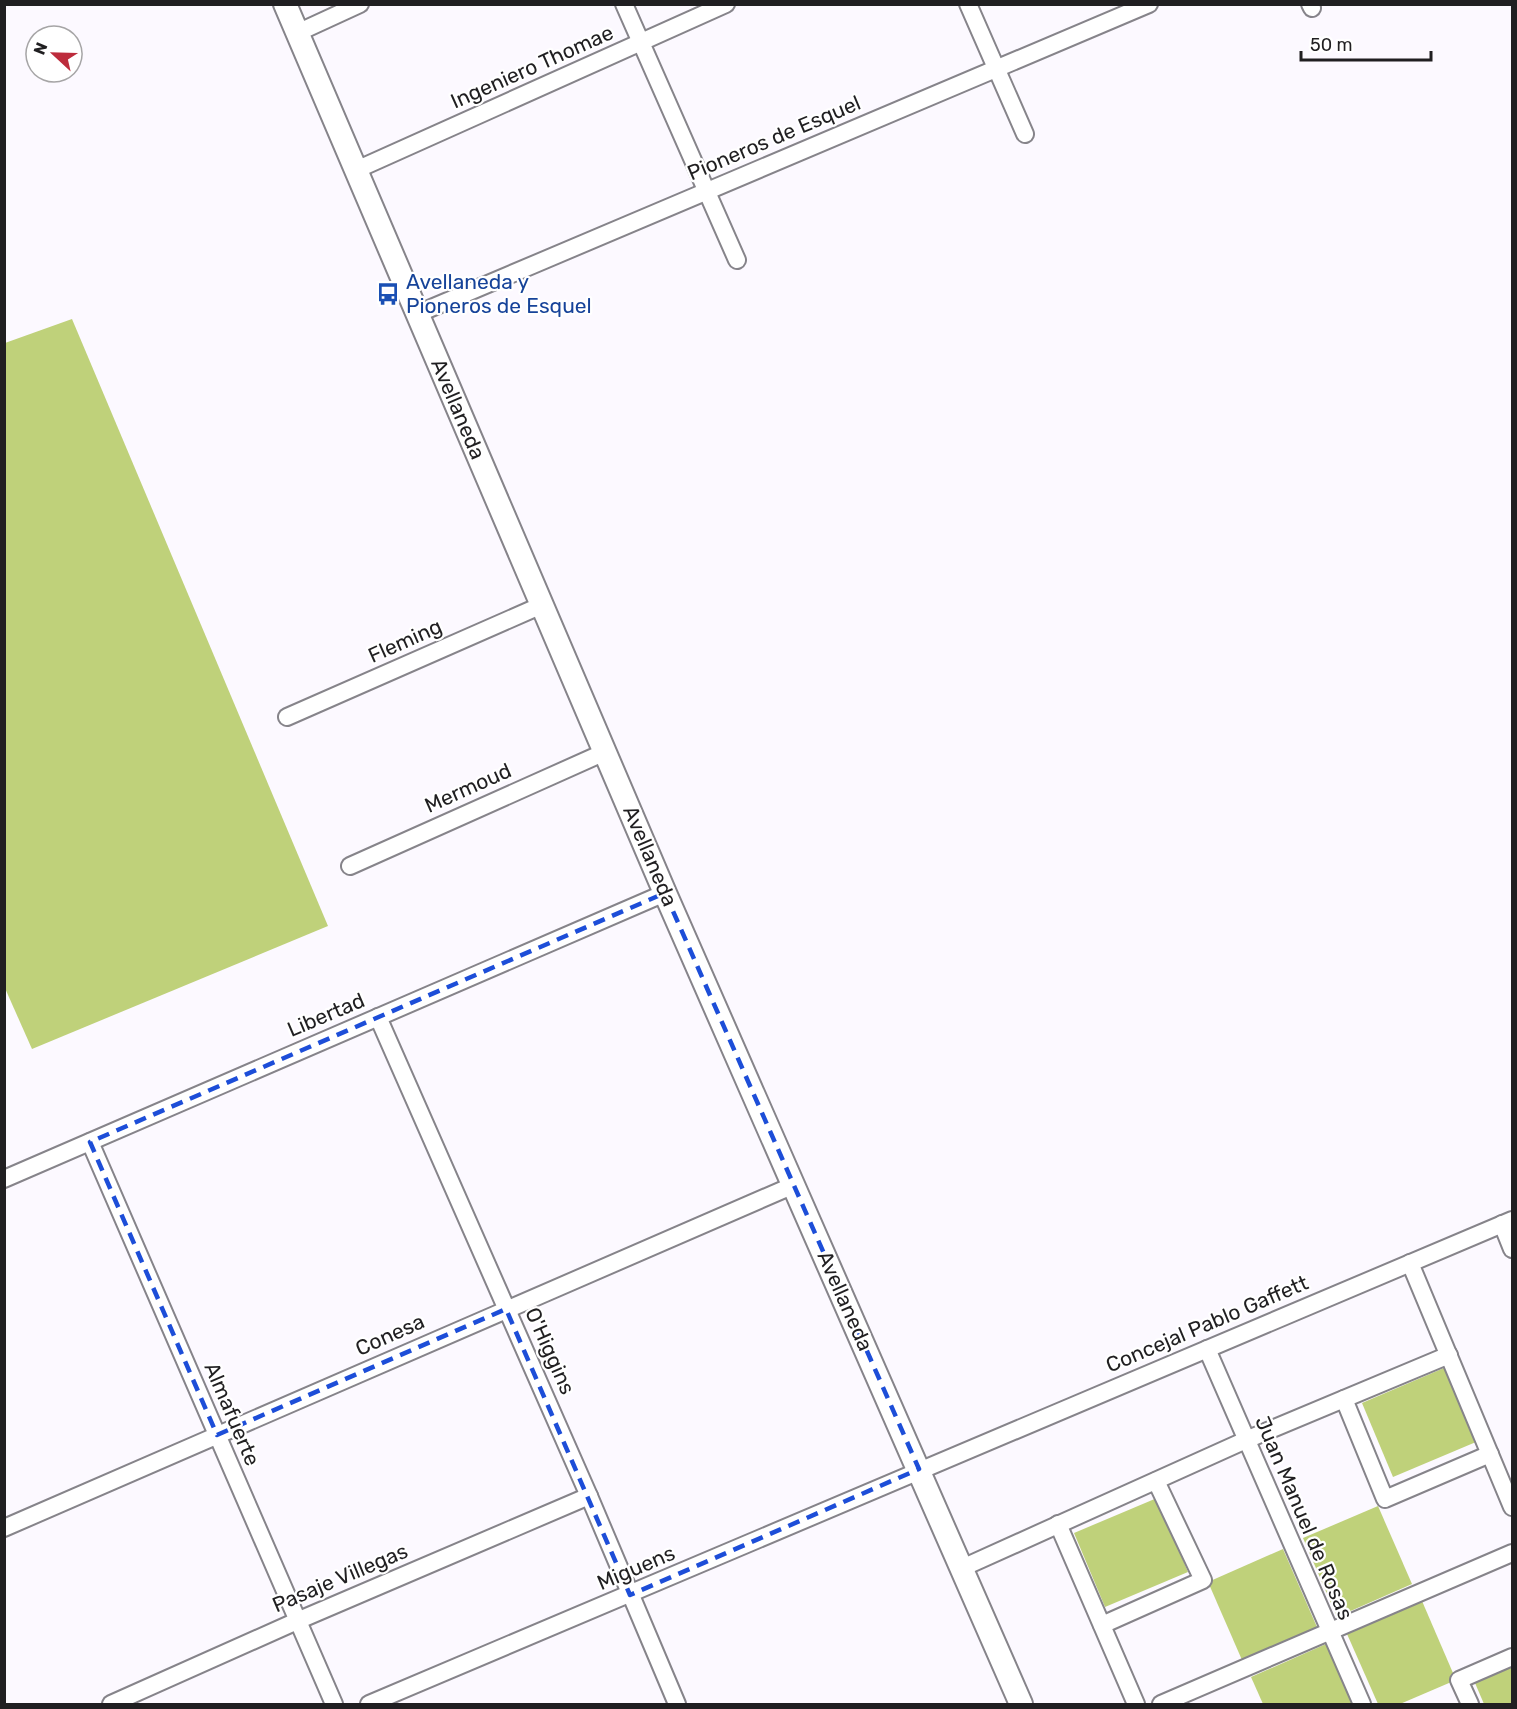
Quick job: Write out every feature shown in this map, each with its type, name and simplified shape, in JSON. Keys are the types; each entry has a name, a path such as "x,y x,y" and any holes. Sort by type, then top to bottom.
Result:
{"street":[{"name":"Avellaneda","path":"285,4 665,893 1021,1704"},
{"path":"297,33 360,4"},
{"path":"624,4 705,192 737,260"},
{"name":"Ingeniero Thomae","path":"356,170 726,4"},
{"path":"968,4 1024,134"},
{"name":"Pioneros de Esquel","path":"417,314 1149,4"},
{"name":"Fleming","path":"287,717 542,605"},
{"name":"Mermoud","path":"350,866 605,752"},
{"name":"Libertad","path":"4,1179 665,893"},
{"name":"O'Higgins","path":"378,1017 589,1496 677,1704"},
{"name":"Almafuerte","path":"90,1142 334,1704"},
{"name":"Conesa","path":"4,1528 794,1185"},
{"path":"1507,1222 1512,1249"},
{"name":"Concejal Pablo Gaffett","path":"919,1469 1507,1222"},
{"path":"1410,1263 1512,1507"},
{"name":"Juan Manuel de Rosas","path":"1207,1349 1362,1704"},
{"path":"962,1568 1246,1440 1449,1355"},
{"path":"1344,1399 1385,1499 1490,1454"},
{"name":"Miguens","path":"369,1704 630,1595 919,1469"},
{"path":"1101,1625 1203,1580 1156,1481"},
{"name":"Pasaje Villegas","path":"111,1704 297,1621 589,1496"},
{"path":"1058,1524 1136,1704"},
{"path":"1161,1704 1512,1553"},
{"path":"1470,1704 1459,1680 1512,1657"}],"highlighted area":[{"path":"665,893 919,1469 630,1595 506,1309 217,1435 90,1142"}],"green space":[{"path":"72,319 328,926 32,1049 4,986 5,343"},
{"path":"1444,1368 1476,1442 1393,1477 1362,1403"},
{"path":"1157,1498 1188,1572 1105,1607 1074,1533"},
{"path":"1378,1506 1412,1584 1337,1617 1303,1538"},
{"path":"1283,1549 1317,1627 1242,1660 1208,1582"},
{"path":"1422,1601 1456,1680 1400,1704 1378,1704 1347,1634"},
{"path":"1326,1644 1353,1704 1263,1704 1251,1677"},
{"path":"1512,1667 1512,1704 1484,1704 1475,1683"}],"place":[{"name":"Avellaneda y Pioneros de Esquel","path":"388,294"}]}
